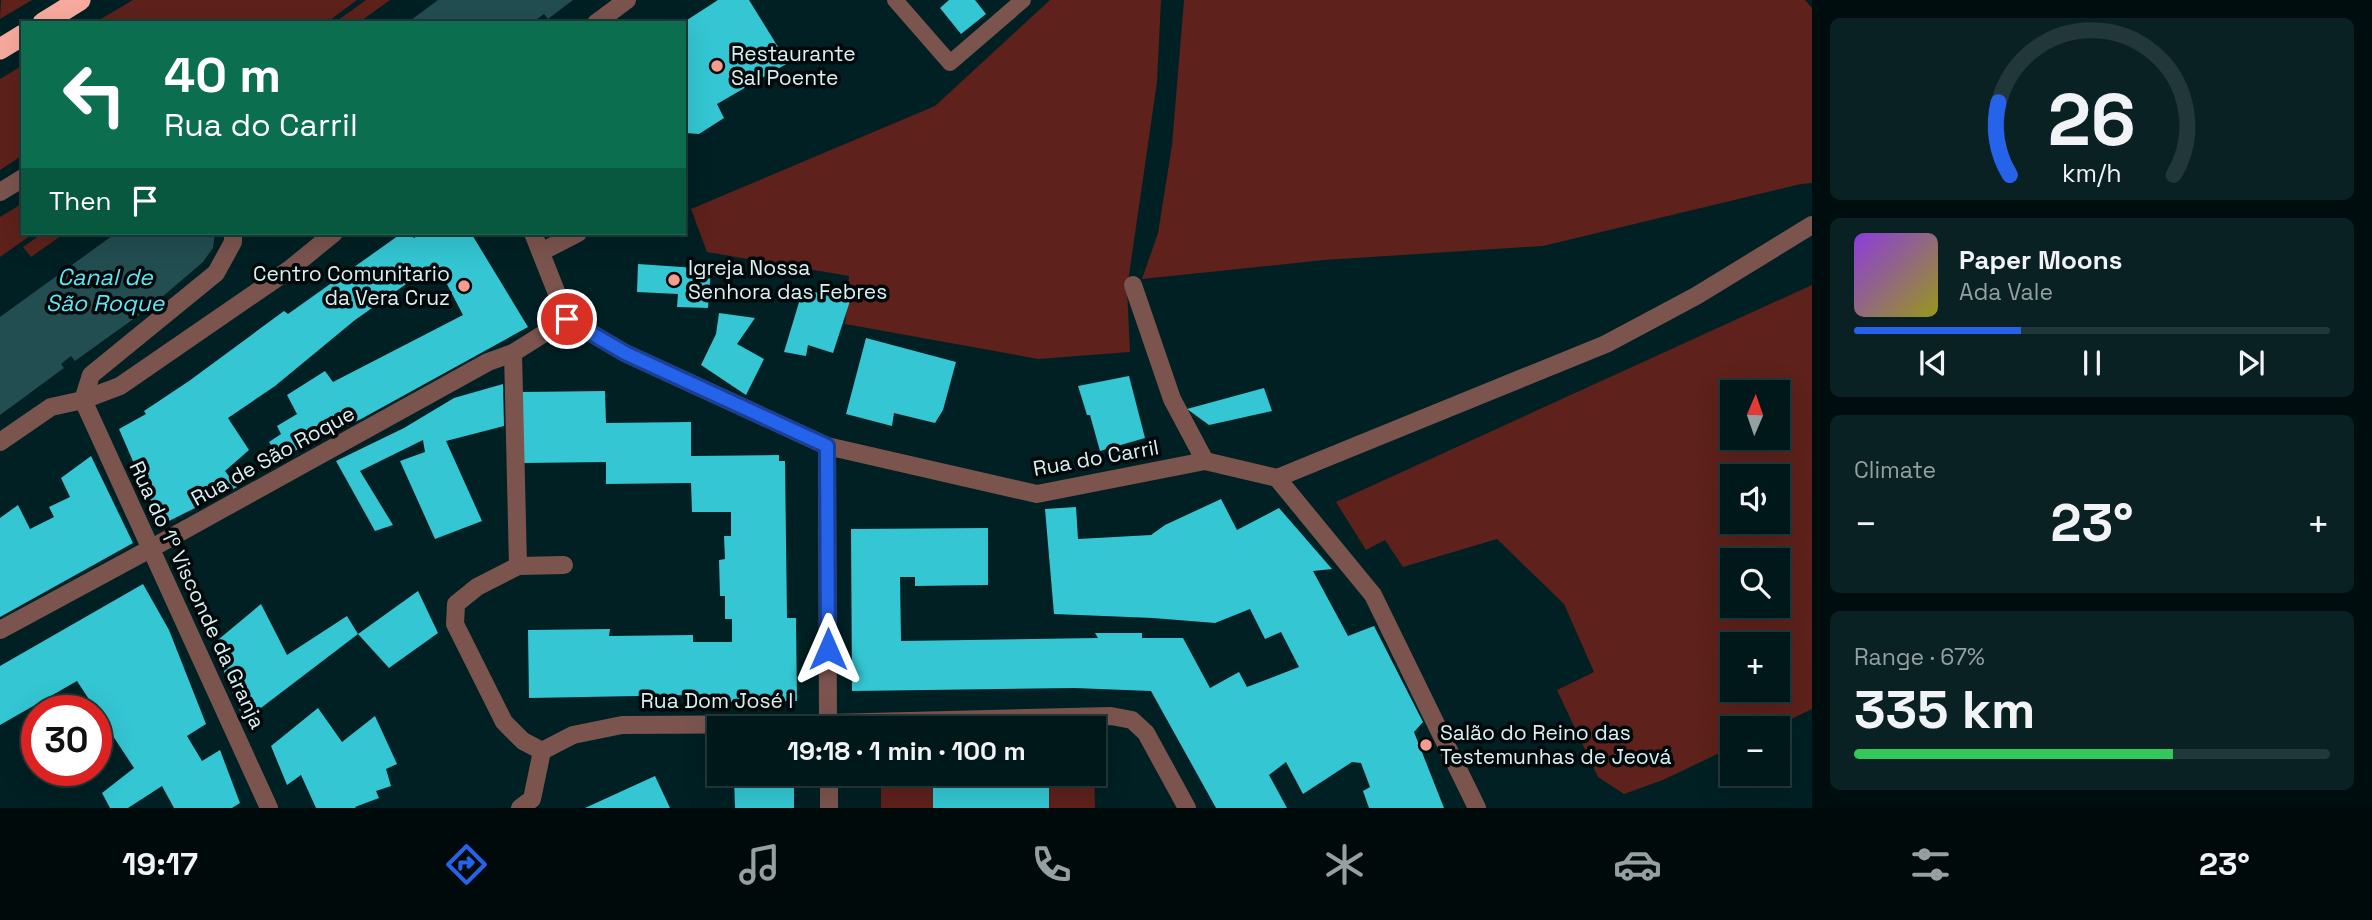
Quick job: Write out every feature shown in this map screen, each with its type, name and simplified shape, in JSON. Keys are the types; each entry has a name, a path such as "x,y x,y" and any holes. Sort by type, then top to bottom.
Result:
{"highway":[{"path":"46,21 80,0"},
{"path":"0,49 21,36"}],"street":[{"path":"599,21 627,0"},
{"path":"0,192 21,179"},
{"path":"1477,808 1373,595 1277,478 1606,344 1696,296 1812,225"},
{"path":"83,400 92,375 216,273 233,242 233,235"},
{"path":"0,442 51,407 83,400 120,386 290,268 331,235"},
{"path":"534,235 567,319"},
{"path":"541,252 574,235"},
{"path":"1133,285 1172,399 1205,461"},
{"name":"Rua do Carril","path":"567,319 625,353 827,446 1037,494 1205,461 1277,478"},
{"name":"Rua de São Roque","path":"0,629 150,550 488,362 513,353 567,319"},
{"path":"513,353 518,566"},
{"name":"Rua do 1º Visconde da Granja","path":"83,400 269,808"},
{"path":"827,446 828,716"},
{"path":"520,808 532,799 542,751 523,741 504,722 455,624 456,604 477,587 518,566 564,565"},
{"name":"Rua Dom José I","path":"1106,716 1132,720 1146,733 1187,808"},
{"name":"Rua Dom José I","path":"542,751 573,735 622,725 707,725"},
{"path":"829,786 829,808"}],"lane":[{"path":"895,0 950,63 1023,0"}],"shaded area":[{"path":"1,0 32,0 0,19"},
{"path":"133,0 357,0 329,21 97,21"},
{"path":"366,0 390,0 361,21 337,21"},
{"path":"1050,0 1161,0 1157,82 1127,289 1130,352 1038,359 845,324 849,276 707,252 691,209 935,106"},
{"path":"1184,0 1805,0 1812,8 1812,183 1543,246 1324,260 1142,279 1158,233 1172,145"},
{"path":"21,66 21,156 0,170 0,79"},
{"path":"21,204 21,235 31,235 0,257 0,217"},
{"path":"40,235 62,235 31,257 23,247"},
{"path":"1812,285 1812,709 1790,719 1790,716 1720,716 1720,753 1663,780 1624,794 1598,777 1557,690 1594,672 1564,604 1497,539 1403,567 1385,540 1366,550 1336,502"},
{"path":"881,786 933,786 933,808 881,808"},
{"path":"1049,786 1094,786 1095,808 1049,808"}],"water":[{"path":"438,0 573,0 548,19 544,14 535,21 410,21"},
{"name":"Canal de São Roque","path":"113,235 250,235 75,361 71,356 61,364 64,368 0,415 0,317"}],"pier":[{"path":"215,235 253,235 127,327 203,262 213,248"}],"building":[{"path":"718,0 749,0 788,63 717,104 724,118 699,134 686,133 686,21"},
{"path":"949,0 975,0 986,14 961,34 940,8"},
{"path":"399,235 411,235 414,238 418,235 472,235 528,327 361,419 280,458 269,442 281,434 277,426 297,414 287,395 325,371 333,382 463,315 436,263 355,320 275,386 228,418 249,450 225,471 237,487 163,524 119,429 146,414 144,411 284,311 288,314"},
{"name":"Igreja Nossa Senhora das Febres","path":"638,264 711,269 708,308 677,307 678,294 637,292"},
{"path":"803,289 850,301 833,353 808,345 806,356 784,352"},
{"path":"719,313 755,318 737,344 764,359 746,395 701,365 716,334"},
{"path":"866,338 956,362 943,410 935,423 894,413 892,426 846,414"},
{"path":"1129,376 1145,438 1100,451 1078,386"},
{"path":"503,384 504,426 446,441 482,521 435,539 400,461 425,452 423,440 360,471 393,525 375,531 336,461 404,428 454,398"},
{"path":"1264,388 1272,411 1209,425 1187,409"},
{"path":"605,391 606,423 691,422 691,456 779,455 779,461 785,461 787,618 796,618 797,701 694,702 694,695 529,698 528,630 610,629 609,636 693,635 693,642 732,642 732,619 725,619 725,596 720,596 719,560 725,559 724,536 731,536 731,512 692,512 691,483 606,484 606,462 523,463 522,392"},
{"path":"91,456 133,543 0,617 0,518 18,505 30,529 54,517 49,507 70,497 61,478"},
{"path":"1221,499 1237,530 1279,508 1332,569 1313,571 1348,636 1374,626 1423,722 1414,732 1444,808 1369,808 1363,791 1370,787 1361,763 1352,762 1303,794 1286,762 1269,775 1287,808 1216,808 1151,691 1074,688 852,691 851,529 988,528 988,585 915,586 915,577 900,577 901,641 1098,638 1095,633 1142,633 1142,638 1183,638 1210,688 1239,672 1247,687 1299,667 1281,632 1265,639 1250,609 1215,623 1054,614 1045,509 1076,507 1078,539 1151,535 1165,525"},
{"path":"143,584 169,630 206,724 187,736 202,761 220,750 240,803 232,808 174,808 162,786 128,808 110,808 102,793 134,768 112,734 112,695 86,695 77,681 52,695 21,695 21,713 0,725 0,666"},
{"path":"418,591 438,633 389,668 358,634"},
{"path":"261,604 287,655 347,616 358,634 244,721 213,644"},
{"path":"318,708 342,742 375,716 397,764 386,769 391,786 376,791 379,798 356,808 316,808 301,775 287,785 271,746"},
{"path":"655,776 670,808 585,808"},
{"path":"734,786 794,786 794,808 735,808"},
{"path":"933,786 1049,786 1049,808 933,808"}],"place":[{"name":"Restaurante Sal Poente","path":"717,66"},
{"name":"Igreja Nossa Senhora das Febres","path":"674,280"},
{"name":"Centro Comunitario da Vera Cruz","path":"464,286"},
{"name":"Salão do Reino das Testemunhas de Jeová","path":"1426,745"}],"route":[{"path":"567,319 625,353 827,446 828,649"}]}
